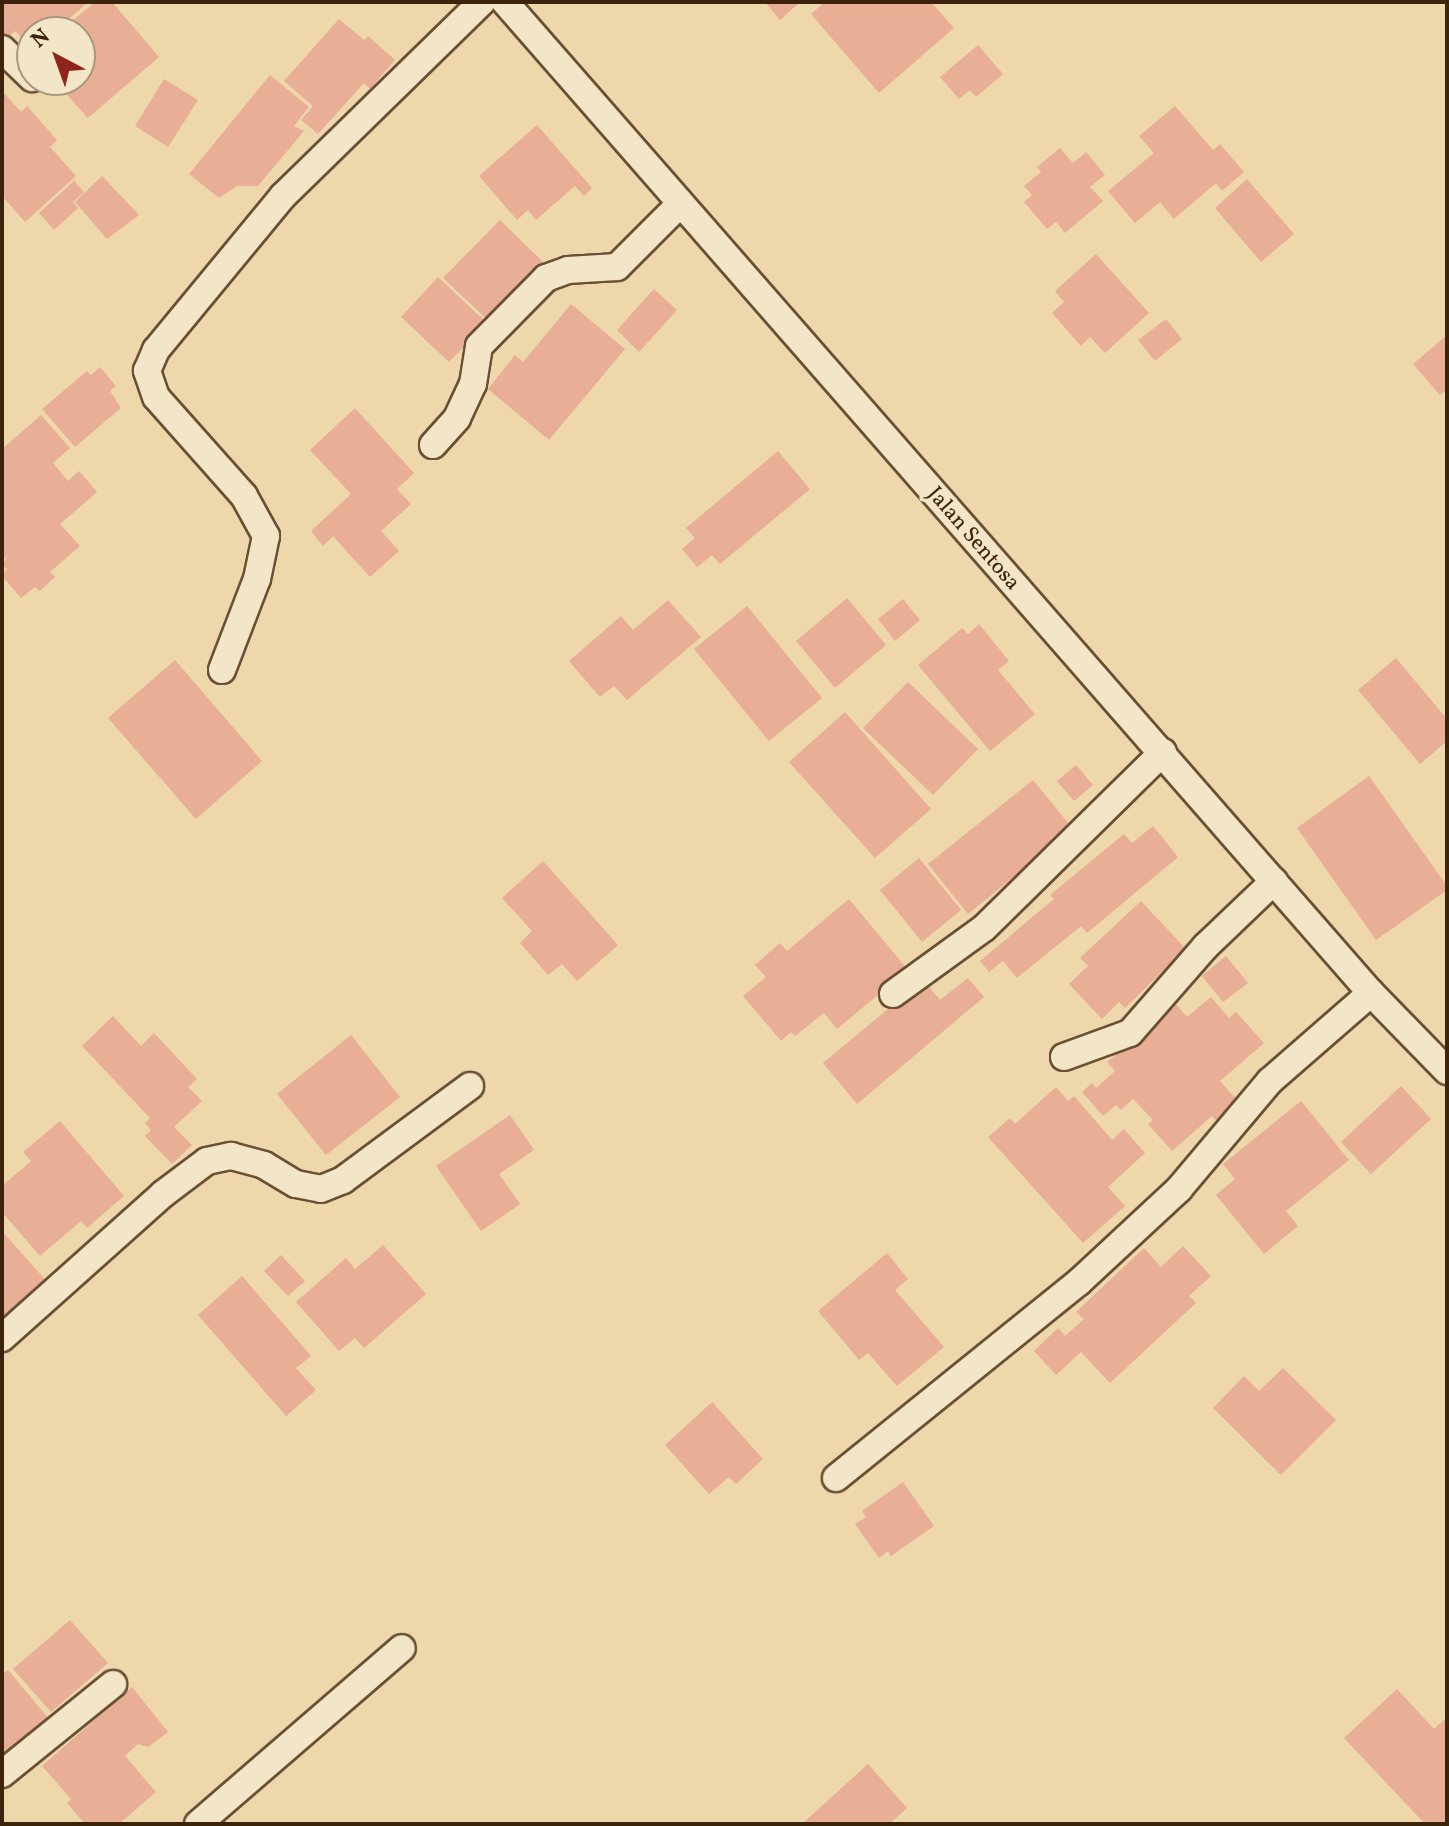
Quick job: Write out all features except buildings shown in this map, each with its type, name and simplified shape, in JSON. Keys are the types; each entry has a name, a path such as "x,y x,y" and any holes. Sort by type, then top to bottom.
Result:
{"street":[{"path":"222,670 257,579 266,536 244,496 156,397 147,371 156,350 283,196 482,2"},
{"name":"Jalan Sentosa","path":"505,2 1371,993 1447,1070"},
{"path":"433,445 457,418 473,384 479,346 546,278 568,270 617,267 680,204"},
{"path":"893,994 984,928 1163,752"},
{"path":"1064,1057 1130,1033 1206,946 1274,881"},
{"path":"836,1478 1079,1282 1179,1189 1270,1081 1371,993"},
{"path":"2,1338 163,1194 207,1161 231,1156 264,1165 296,1184 321,1189 343,1180 470,1086"},
{"path":"198,1824 402,1648"},
{"path":"2,1774 113,1684"}]}
